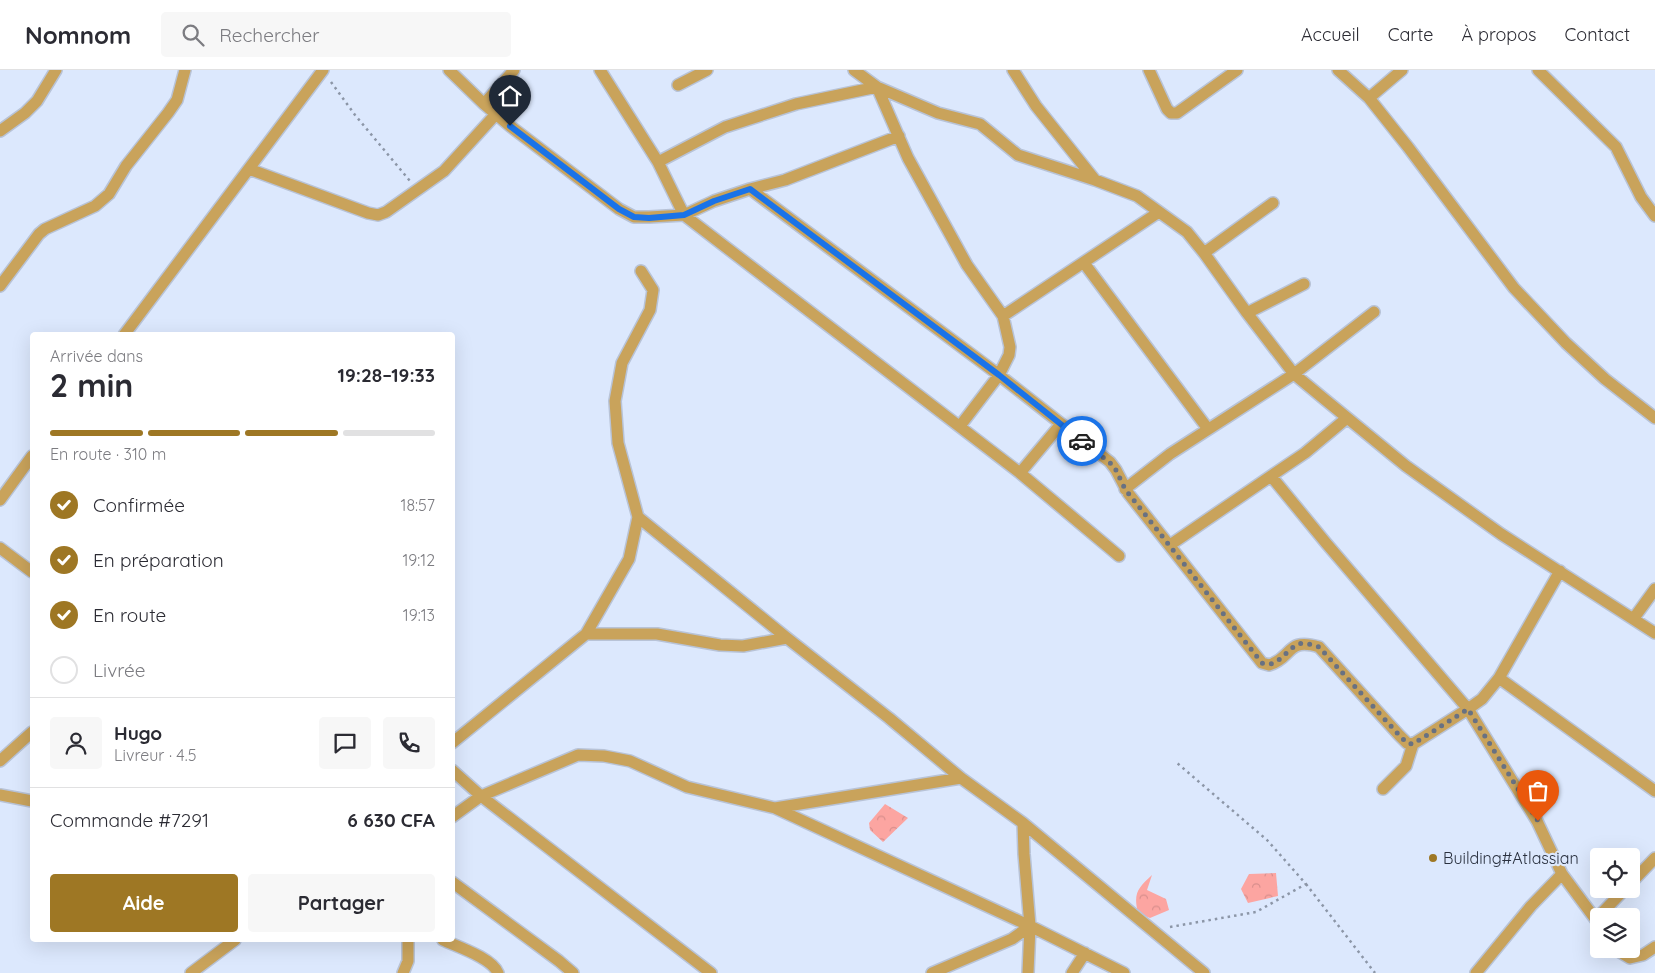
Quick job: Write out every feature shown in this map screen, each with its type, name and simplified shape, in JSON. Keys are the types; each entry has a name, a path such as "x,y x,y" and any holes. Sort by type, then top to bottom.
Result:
{"street":[{"path":"0,131 25,113 37,101 56,70"},
{"path":"0,286 39,234 95,206 109,194 126,166 177,100 185,70"},
{"path":"126,332 323,70"},
{"path":"449,70 496,114 619,209 634,217 649,218 684,215 714,201 785,180 899,136"},
{"path":"484,104 514,70"},
{"path":"600,70 658,162 684,215 1020,473 1119,556"},
{"path":"678,85 707,70"},
{"path":"854,70 877,88 938,113 980,124 1018,155 1137,196 1187,232 1294,374 1406,466 1501,534 1655,633"},
{"path":"1012,70 1036,106 1095,180"},
{"path":"1149,70 1167,110 1171,113 1177,113 1237,70"},
{"path":"1338,70 1369,98 1514,288 1566,343 1604,379 1655,418"},
{"path":"1369,98 1402,70"},
{"path":"1538,70 1616,147 1641,197 1655,216"},
{"path":"658,162 725,127 796,104 877,88"},
{"path":"877,88 908,158 967,265 1003,316 1010,350 999,375 960,426"},
{"path":"249,169 368,213 378,214 386,212 444,171 496,114"},
{"path":"750,189 999,375 1110,462 1125,489 1262,663 1274,664 1298,644 1305,643 1319,647 1399,735 1407,743 1413,744"},
{"path":"1204,253 1273,203"},
{"path":"1003,316 1159,212"},
{"path":"1084,263 1208,429"},
{"path":"455,741 586,634 629,559 638,517 618,443 615,401 622,364 650,310 653,290 641,270"},
{"path":"1247,313 1304,284"},
{"path":"1125,489 1170,454 1294,374 1374,312"},
{"path":"1170,545 1305,453 1347,418"},
{"path":"1020,473 1061,424"},
{"path":"0,500 30,459"},
{"path":"1271,476 1468,709 1538,821 1562,874 1590,909"},
{"path":"638,517 961,778 1023,823 1204,973"},
{"path":"0,548 30,570"},
{"path":"1383,789 1406,766 1413,744 1482,699 1499,678 1560,571"},
{"path":"1634,618 1655,590"},
{"path":"586,634 657,634 743,646 787,638"},
{"path":"1499,678 1655,791"},
{"path":"0,761 30,734"},
{"path":"455,815 482,796 578,754 630,761 687,786 774,808 1030,926 1124,973"},
{"path":"455,773 482,796 710,973"},
{"path":"774,808 961,778"},
{"path":"0,795 30,801"},
{"path":"1023,823 1030,926 1028,973"},
{"path":"1640,874 1655,858"},
{"path":"1476,973 1532,906 1562,874"},
{"path":"455,884 573,973"},
{"path":"1608,908 1617,898"},
{"path":"932,973 1012,939 1030,926"},
{"path":"191,973 232,942"},
{"path":"403,973 408,961 408,942"},
{"path":"448,942 479,956 496,968 498,973"},
{"path":"1640,956 1655,947"},
{"path":"1072,973 1086,953"}],"path":[{"path":"323,70 354,116 418,190"},
{"path":"1177,763 1267,840 1306,884 1375,973"},
{"path":"1151,931 1256,912 1306,884"}],"green space":[{"path":"885,804 908,818 883,842 870,830 869,823"},
{"path":"1276,873 1278,896 1248,903 1241,889 1249,874"},
{"path":"1152,875 1147,890 1166,899 1169,910 1150,918 1138,913 1136,900 1140,887"}],"way so far":[{"path":"1082,441 1114,466 1125,489 1262,663 1274,664 1301,643 1319,647 1407,743 1413,744 1420,741 1468,709 1538,821"}],"place":[{"name":"Building#Atlassian","path":"1433,858"}],"route":[{"path":"510,126 619,209 634,217 649,218 684,215 714,201 750,189 999,375 1082,441"}]}
